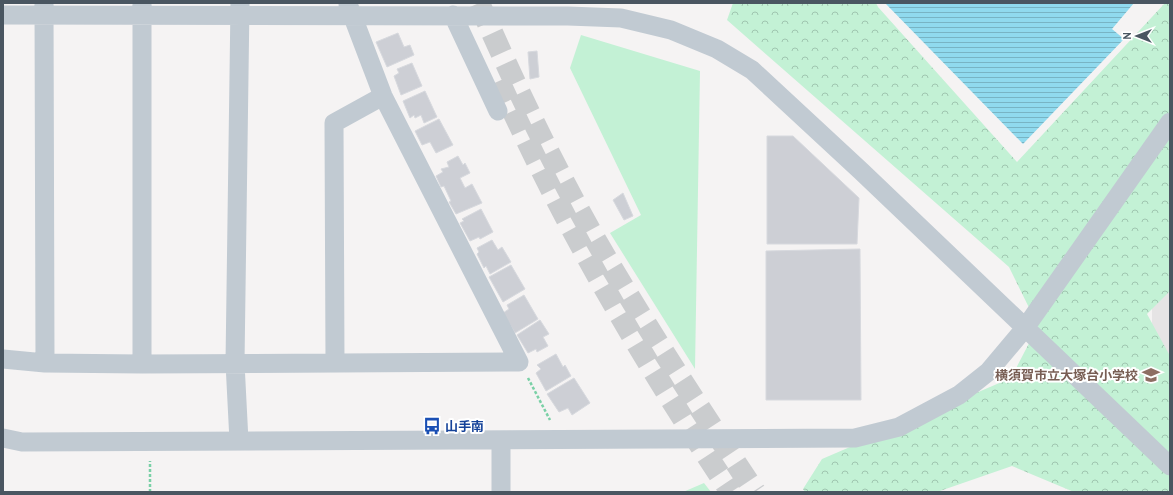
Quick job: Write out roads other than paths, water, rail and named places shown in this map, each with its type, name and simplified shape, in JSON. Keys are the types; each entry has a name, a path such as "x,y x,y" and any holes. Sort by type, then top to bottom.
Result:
{"street":[{"path":"44,9 45,363"},
{"path":"3,15 44,9 350,9 453,15 621,18 671,30 717,50 752,70 1170,466"},
{"path":"142,9 142,364"},
{"path":"239,441 236,363 240,9"},
{"path":"3,359 45,363 142,364 519,362 384,96 350,9"},
{"path":"453,15 498,111"},
{"path":"335,362 334,123 384,96"},
{"path":"3,438 22,442 855,438 899,427 959,395 988,372 1025,328 1170,122"},
{"path":"500,492 501,440"}],"water":[{"path":"885,3 1134,3 1112,29 1124,39 1023,144"}],"tunnel":[{"path":"479,3 534,122 595,239 653,335 755,492"},
{"path":"499,81 550,188 606,291 698,443 731,492"}],"place":[{"name":"横須賀市立大塚台小学校","path":"1151,375"},
{"name":"山手南","path":"432,426"}]}
